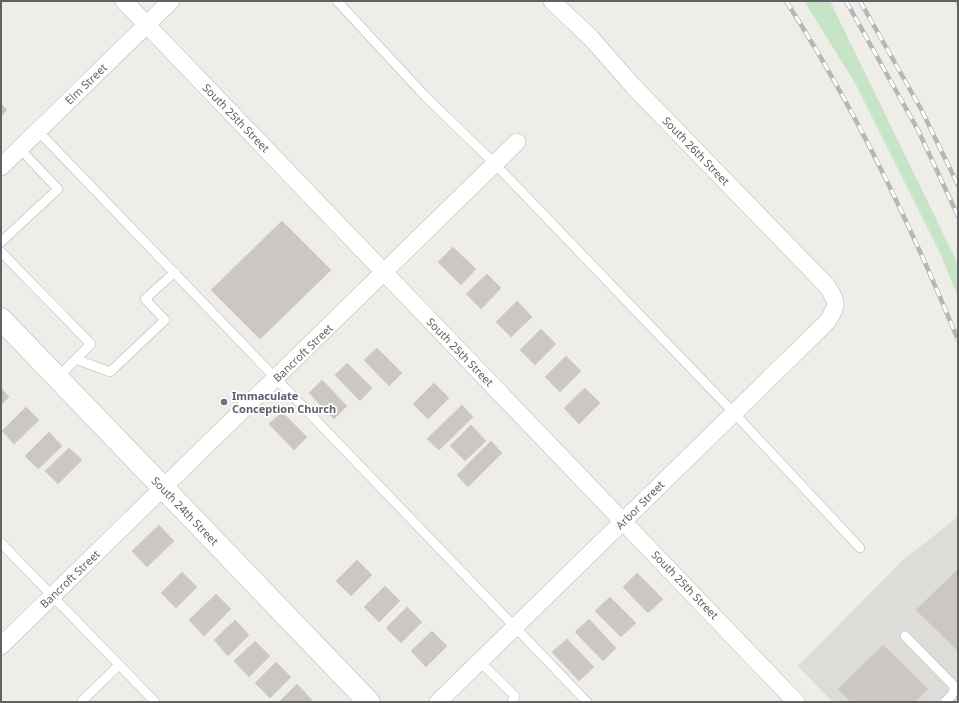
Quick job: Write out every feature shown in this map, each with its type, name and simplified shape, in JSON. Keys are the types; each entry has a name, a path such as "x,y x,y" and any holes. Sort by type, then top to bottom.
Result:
{"main road":[{"name":"South 24th Street","path":"1,319 369,702"}],"street":[{"name":"South 25th Street","path":"124,1 796,702"},
{"name":"Elm Street","path":"1,167 171,1"},
{"name":"South 26th Street","path":"552,1 591,38 634,87 827,286 835,298 836,304"},
{"name":"Bancroft Street","path":"1,646 164,489 517,142"},
{"name":"Arbor Street","path":"440,701 827,322 835,311 836,304"}],"lane":[{"path":"338,1 425,96 495,164 734,412 860,548"},
{"path":"38,131 587,702"},
{"path":"1,242 58,189 20,148"},
{"path":"1,252 91,344 57,378"},
{"path":"76,358 110,372 164,320 145,299 175,272"},
{"path":"1,543 155,702"},
{"path":"905,636 955,687 952,695 945,702"},
{"path":"480,662 515,696 512,702"},
{"path":"82,702 119,666"}],"shaded area":[{"path":"958,517 958,702 833,702 798,666 904,559"}],"green space":[{"path":"804,1 830,1 958,264 958,297 940,253 855,83"}],"building":[{"path":"1,104 7,110 1,116"},
{"path":"282,221 331,270 260,339 211,290"},
{"path":"453,247 476,269 461,285 438,262"},
{"path":"487,274 501,288 481,309 466,294"},
{"path":"517,301 532,317 511,337 496,322"},
{"path":"541,329 556,344 535,365 520,350"},
{"path":"377,348 402,373 389,386 364,360"},
{"path":"566,356 581,371 560,392 545,377"},
{"path":"347,363 372,388 360,401 335,375"},
{"path":"322,380 347,406 334,419 309,393"},
{"path":"434,383 449,398 428,419 413,404"},
{"path":"1,388 9,397 1,405"},
{"path":"585,388 600,403 579,424 564,408"},
{"path":"462,405 473,417 439,450 427,439"},
{"path":"26,407 39,420 14,444 2,431"},
{"path":"282,412 307,437 294,450 269,424"},
{"path":"471,425 486,441 465,461 450,446"},
{"path":"49,432 62,446 38,469 25,456"},
{"path":"491,441 502,453 468,487 457,475"},
{"path":"69,448 82,460 58,484 45,471"},
{"path":"159,525 174,541 147,567 132,551"},
{"path":"357,560 372,575 351,596 336,581"},
{"path":"958,569 958,651 916,610"},
{"path":"182,572 197,587 176,608 161,593"},
{"path":"637,573 663,599 648,613 623,587"},
{"path":"385,586 400,601 379,622 364,607"},
{"path":"216,594 231,609 204,636 189,620"},
{"path":"610,597 636,623 621,637 595,611"},
{"path":"407,607 422,622 401,643 386,628"},
{"path":"589,619 616,648 603,661 575,632"},
{"path":"235,620 249,635 228,656 214,640"},
{"path":"432,631 447,646 426,667 411,651"},
{"path":"567,639 594,667 579,681 552,652"},
{"path":"255,641 270,656 249,677 234,661"},
{"path":"883,645 928,689 915,702 851,702 838,689"},
{"path":"276,662 291,677 270,698 255,683"},
{"path":"297,684 312,700 309,702 279,702"}],"railway":[{"path":"786,1 835,83 880,167 921,253 958,340"},
{"path":"846,1 918,130 958,216"},
{"path":"860,1 921,109 958,185"}],"place":[{"name":"Immaculate Conception Church","path":"224,402"}]}
